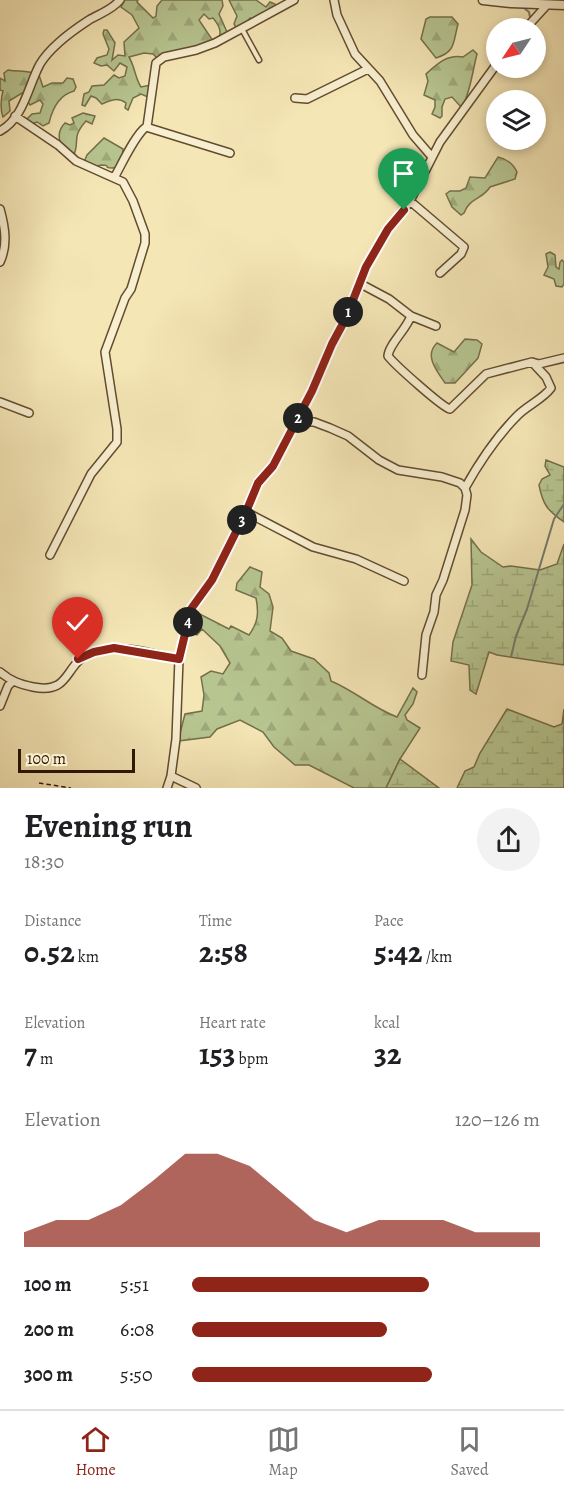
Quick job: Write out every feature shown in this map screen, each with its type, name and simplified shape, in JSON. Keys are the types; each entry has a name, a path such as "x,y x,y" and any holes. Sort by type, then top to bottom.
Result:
{"street":[{"path":"0,131 15,116 26,98 40,64 79,28 115,6 120,0"},
{"path":"114,178 137,134 147,127 156,63 164,57 196,50 242,29 294,0"},
{"path":"334,0 344,32 355,54 380,81 413,135 432,157"},
{"path":"483,0 564,5"},
{"path":"535,18 547,5"},
{"path":"296,99 307,99 368,69"},
{"path":"167,788 176,739 179,659 191,609 212,580 258,483 273,466 312,391 346,318 366,267 388,229 410,201 440,142 487,78"},
{"path":"15,116 58,145 76,161 123,182 145,234 145,243 131,289 125,298 106,346 105,358 117,429 117,442 90,474 50,555"},
{"path":"147,127 153,131 230,153"},
{"path":"410,201 464,247 461,254 440,273"},
{"path":"0,209 5,231 5,253 0,262"},
{"path":"359,283 389,299 411,316 436,326"},
{"path":"411,316 406,328 388,351 388,356 401,371 444,408 450,409 459,402 486,374 532,362 539,364 564,358"},
{"path":"465,488 479,462 493,444 519,414 547,394 551,388 541,370 532,362"},
{"path":"0,402 29,413"},
{"path":"296,422 314,422 348,436 371,455 398,470 442,477 460,483 465,488 467,495 465,510 436,595 434,612 426,635 422,675"},
{"path":"246,512 314,547 356,558 404,582"},
{"path":"0,672 12,682 43,689 54,688 62,683 78,659 94,652 114,648 179,659"},
{"path":"0,706 12,682"},
{"path":"171,776 196,788"}],"lane":[{"path":"242,29 259,60"}],"path":[{"path":"39,783 71,788"}],"green space":[{"path":"125,0 138,0 137,2 153,18 162,0 222,0 223,6 219,14 227,32 219,38 220,30 213,18 209,19 204,14 199,20 213,41 211,43 158,59 153,54 144,53 129,57 141,87 151,85 148,97 141,94 133,98 128,110 123,101 114,100 102,104 91,96 85,106 82,105 84,94 89,92 92,86 104,85 114,75 119,78 125,76 127,67 120,63 114,71 107,65 101,66 94,63 97,58 107,55 109,49 103,34 104,30 107,30 115,43 112,60 118,55 125,56 124,42 139,28 132,15 121,7"},
{"path":"229,0 256,0 266,7 270,2 275,4 277,13 258,24 250,18 244,26 237,29 234,24 237,16"},
{"path":"452,17 458,24 450,49 436,58 421,39 426,19"},
{"path":"473,50 477,54 462,108 452,97 445,99 440,118 432,114 435,100 424,95 428,81 426,74 443,61 457,56 463,57"},
{"path":"8,70 39,75 43,87 52,83 63,83 67,78 73,79 76,87 57,104 49,123 43,126 37,122 29,125 25,121 32,114 40,113 43,104 40,100 30,105 22,93 9,101 10,111 3,117 1,104 3,91 0,90 0,78 5,81 4,73"},
{"path":"83,113 95,116 92,124 86,121 78,132 73,157 61,148 60,132 65,123 70,125 74,123 72,118"},
{"path":"104,138 123,149 120,164 108,168 106,165 83,164 87,155"},
{"path":"498,157 514,166 517,172 515,179 490,187 469,204 461,215 452,207 446,194 466,188 470,177 485,178"},
{"path":"550,252 555,255 556,267 559,269 560,262 562,260 564,262 562,287 556,286 554,279 544,275 548,267 546,254"},
{"path":"465,339 477,340 482,344 478,358 455,383 445,383 431,358 433,348 437,343 454,352"},
{"path":"546,460 564,467 564,522 553,514 544,502 541,492 539,485 542,479 550,475 545,466"},
{"path":"471,539 481,552 503,567 540,570 557,564 564,544 564,665 489,652 476,694 470,690 469,665 451,661 453,642 472,585"},
{"path":"250,567 262,572 260,587 269,594 273,607 270,631 282,638 291,651 314,659 329,673 331,681 397,717 413,688 417,692 413,704 405,715 407,720 420,728 400,759 386,788 354,788 309,765 295,765 274,747 263,732 240,720 217,729 210,737 178,741 185,714 202,711 204,695 201,677 211,671 223,674 230,663 220,646 202,629 197,635 190,633 189,626 194,611 229,629 231,626 249,635 257,618 256,598 236,590 237,583"},
{"path":"507,709 554,727 562,724 564,709 564,788 457,788 465,771 474,767"},
{"path":"400,759 439,788 386,788"}],"waterway":[{"path":"524,8 529,12 530,17"},
{"path":"511,657 554,519 564,504"}],"route":[{"path":"78,659 94,652 114,648 179,659 191,609 212,580 246,512 252,494 264,474 273,466 312,391 346,318 366,267 388,229 404,210"}]}
